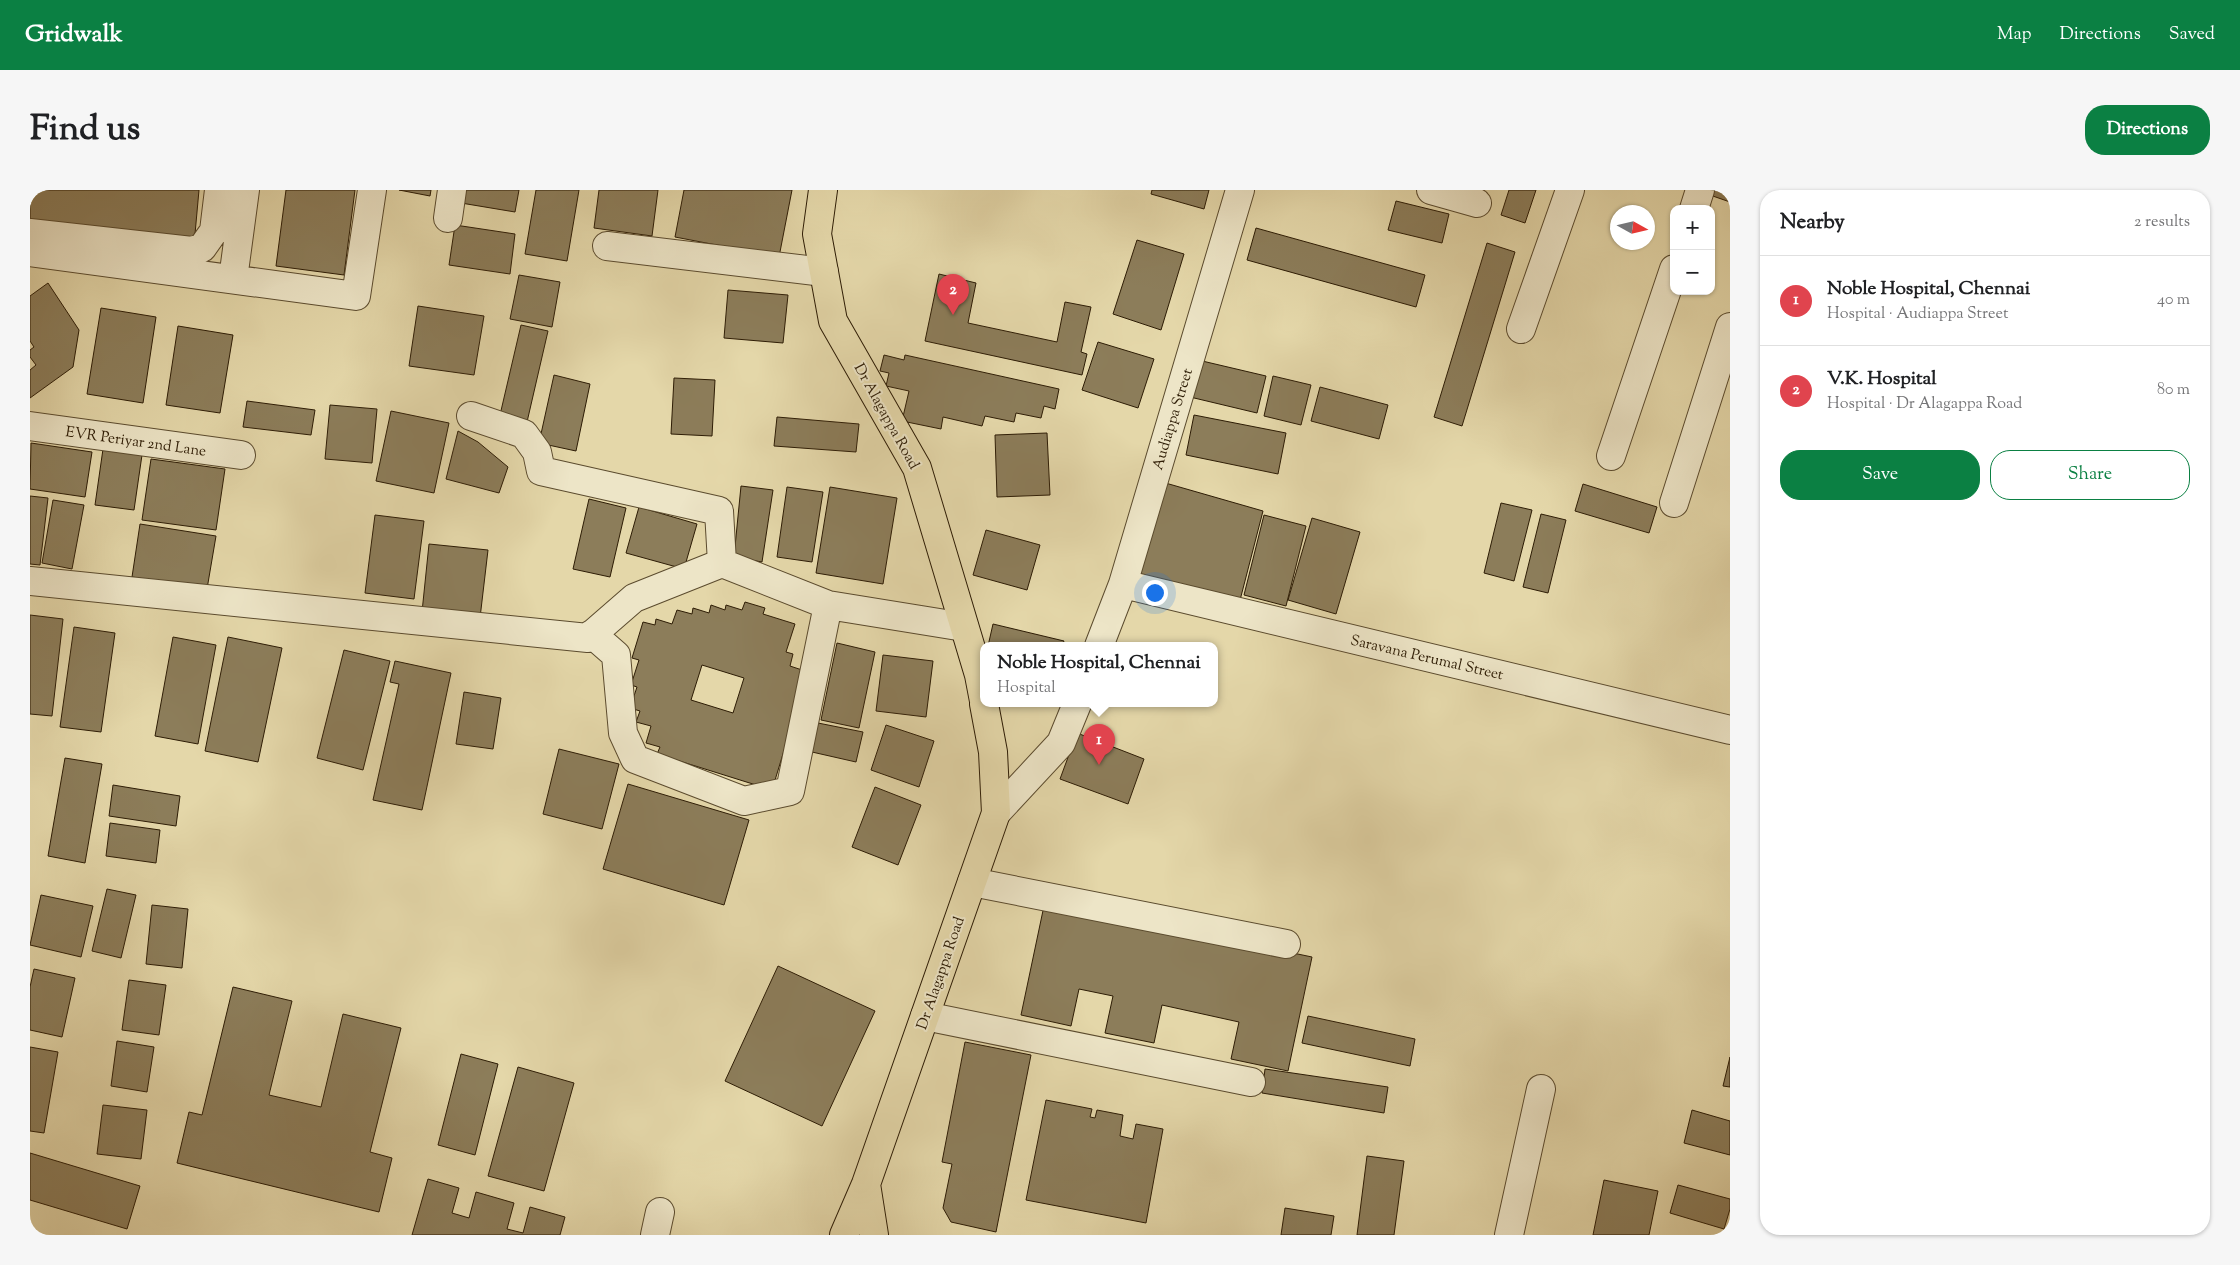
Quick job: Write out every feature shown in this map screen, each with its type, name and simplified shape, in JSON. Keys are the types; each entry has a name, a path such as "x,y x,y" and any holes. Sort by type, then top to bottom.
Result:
{"main road":[{"name":"Dr Alagappa Road","path":"823,190 817,234 833,321 917,468 980,680"},
{"name":"Dr Alagappa Road","path":"844,1235 866,1184 996,813 993,752 985,707"},
{"path":"866,1184 874,1235"}],"street":[{"path":"30,232 192,250 202,248 214,231 219,190"},
{"path":"233,279 245,190"},
{"path":"30,252 356,296 372,190"},
{"path":"448,218 452,190"},
{"name":"Audiappa Street","path":"1101,642 1124,584 1240,190"},
{"path":"1431,190 1477,203"},
{"path":"1521,329 1570,190"},
{"path":"1695,205 1700,190"},
{"path":"607,246 824,272"},
{"path":"1611,456 1670,281"},
{"path":"1674,503 1730,327"},
{"path":"470,416 524,434 537,452 541,471 719,512 722,563"},
{"name":"EVR Periyar 2nd Lane","path":"30,426 241,456"},
{"path":"30,581 588,638 634,598 722,563 828,605 964,627"},
{"name":"Saravana Perumal Street","path":"1124,584 1730,730"},
{"path":"592,634 616,655 623,733 635,759 744,801 790,791 828,605"},
{"path":"996,813 1061,743 1075,707"},
{"path":"972,882 1286,944"},
{"path":"925,1016 1250,1082"},
{"path":"1509,1235 1541,1089"}],"building":[{"path":"30,190 199,190 194,245 30,226"},
{"path":"286,190 355,190 344,275 276,266"},
{"path":"399,190 431,190 430,196"},
{"path":"463,190 519,190 515,212 461,203"},
{"path":"536,190 579,190 567,261 525,254"},
{"path":"599,190 658,190 652,236 594,228"},
{"path":"684,190 792,190 779,257 675,237"},
{"path":"1152,190 1209,190 1204,209 1151,194"},
{"path":"1509,190 1536,190 1525,223 1501,215"},
{"path":"1708,190 1730,190 1730,202 1707,194"},
{"path":"1396,201 1449,214 1442,243 1388,230"},
{"path":"455,225 515,234 510,274 449,265"},
{"path":"1256,228 1425,275 1416,307 1247,260"},
{"path":"1137,240 1184,254 1161,330 1113,314"},
{"path":"1487,243 1515,252 1462,426 1434,417"},
{"path":"939,274 976,283 968,323 1057,342 1065,302 1091,307 1081,352 1087,354 1082,375 925,341"},
{"path":"519,275 560,282 552,327 510,319"},
{"path":"48,283 79,330 73,367 30,398 30,370 36,365 30,357 30,350 34,347 30,341 30,296"},
{"path":"728,290 788,295 783,343 724,338"},
{"path":"418,306 484,316 474,375 409,366"},
{"path":"101,308 156,317 143,403 87,394"},
{"path":"521,325 548,331 527,422 500,415"},
{"path":"178,326 233,335 220,413 166,405"},
{"path":"1098,342 1154,359 1138,408 1082,390"},
{"path":"884,355 904,360 905,355 1059,389 1055,409 1044,406 1041,418 1016,413 1014,422 985,416 982,426 943,417 941,429 902,421 909,391 886,386 889,373 880,371"},
{"path":"1198,360 1266,376 1257,413 1190,397"},
{"path":"554,375 590,384 576,451 539,443"},
{"path":"1273,376 1311,385 1301,425 1264,416"},
{"path":"674,378 715,380 712,436 671,434"},
{"path":"1320,387 1388,405 1379,439 1311,421"},
{"path":"247,401 315,410 311,435 243,427"},
{"path":"330,405 377,409 372,463 325,459"},
{"path":"391,411 449,423 434,493 376,481"},
{"path":"1194,415 1286,433 1278,474 1186,455"},
{"path":"777,417 859,424 856,452 774,446"},
{"path":"458,431 478,442 508,467 499,493 446,479"},
{"path":"1047,433 1050,495 997,497 995,435"},
{"path":"31,443 92,452 85,497 30,489"},
{"path":"103,449 142,455 134,510 95,505"},
{"path":"151,459 225,469 216,530 142,520"},
{"path":"1155,480 1263,511 1238,608 1130,582"},
{"path":"1583,484 1657,507 1649,533 1575,511"},
{"path":"741,486 773,490 762,562 734,557"},
{"path":"787,487 823,492 812,562 777,557"},
{"path":"830,487 897,498 883,584 816,573"},
{"path":"30,496 48,498 40,565 30,564"},
{"path":"589,499 626,508 610,577 573,569"},
{"path":"53,500 84,505 72,569 42,563"},
{"path":"1501,503 1532,510 1514,581 1484,573"},
{"path":"639,507 697,524 684,569 626,553"},
{"path":"1541,514 1566,520 1548,593 1523,587"},
{"path":"375,515 424,521 414,599 365,593"},
{"path":"1264,515 1306,526 1286,606 1244,595"},
{"path":"1312,518 1360,532 1336,614 1288,600"},
{"path":"140,524 216,536 207,589 132,577"},
{"path":"986,530 1040,545 1027,590 973,575"},
{"path":"429,544 488,550 480,618 422,612"},
{"path":"745,602 765,608 763,614 795,624 786,652 793,654 790,666 808,672 772,790 657,754 660,747 646,743 651,726 636,722 640,711 630,708 637,687 631,685 639,660 632,658 643,622 655,625 656,619 672,624 677,610 692,614 693,608 709,613 711,605 725,610 726,605 742,610","holes":["702,665 744,678 733,713 691,700"]},
{"path":"30,615 63,619 52,716 30,714"},
{"path":"993,624 1064,641 1064,642 989,642"},
{"path":"74,627 115,633 101,732 60,727"},
{"path":"173,637 216,645 198,744 155,736"},
{"path":"228,637 282,648 258,762 205,751"},
{"path":"837,643 875,652 859,728 821,720"},
{"path":"344,650 390,661 363,770 317,758"},
{"path":"883,655 933,661 926,717 876,711"},
{"path":"395,661 451,673 422,810 373,800 399,684 390,682"},
{"path":"464,692 501,698 493,749 456,744"},
{"path":"818,723 863,732 856,762 812,752"},
{"path":"886,725 934,741 919,787 871,770"},
{"path":"1077,733 1144,759 1128,804 1060,779"},
{"path":"559,749 619,764 602,829 543,814"},
{"path":"65,758 102,764 85,863 48,856"},
{"path":"628,784 749,820 724,905 603,869"},
{"path":"113,785 180,796 176,826 109,816"},
{"path":"875,787 921,805 898,865 852,847"},
{"path":"110,823 160,830 156,863 106,856"},
{"path":"107,889 136,895 121,958 92,951"},
{"path":"41,895 93,906 81,957 30,945"},
{"path":"1045,901 1312,957 1288,1071 1231,1059 1239,1022 1162,1005 1154,1043 1105,1033 1113,996 1079,989 1071,1026 1021,1015"},
{"path":"152,905 188,909 182,968 146,964"},
{"path":"778,966 875,1011 822,1126 725,1081"},
{"path":"34,969 75,978 62,1037 30,1030 30,987"},
{"path":"129,980 166,985 159,1035 122,1030"},
{"path":"233,987 292,1001 269,1095 321,1107 343,1014 401,1028 370,1152 392,1158 379,1212 177,1163 189,1112 202,1115"},
{"path":"1308,1016 1415,1039 1410,1066 1302,1043"},
{"path":"117,1041 154,1047 147,1092 111,1086"},
{"path":"965,1042 1031,1055 996,1232 951,1222 943,1208 952,1164 942,1162"},
{"path":"30,1047 58,1052 44,1133 30,1131"},
{"path":"461,1054 498,1064 475,1155 438,1145"},
{"path":"1730,1057 1730,1087 1723,1086"},
{"path":"518,1067 574,1083 544,1191 488,1176"},
{"path":"1265,1069 1388,1087 1384,1113 1262,1093"},
{"path":"1046,1100 1092,1109 1090,1117 1095,1118 1097,1110 1123,1115 1120,1136 1133,1139 1136,1124 1163,1129 1146,1223 1026,1200"},
{"path":"103,1105 147,1110 141,1159 97,1154"},
{"path":"1692,1110 1730,1121 1730,1155 1684,1143"},
{"path":"30,1153 140,1186 127,1229 30,1200"},
{"path":"1367,1156 1404,1161 1394,1235 1357,1235"},
{"path":"428,1179 459,1188 452,1213 469,1218 476,1192 514,1203 507,1229 523,1233 530,1207 565,1217 560,1235 412,1235"},
{"path":"1604,1180 1658,1191 1649,1235 1593,1235"},
{"path":"1678,1185 1730,1199 1730,1209 1724,1229 1670,1213"},
{"path":"1285,1208 1334,1216 1331,1235 1281,1235"}],"place":[{"name":"V.K. Hospital","path":"953,315"},
{"name":"Noble Hospital, Chennai","path":"1099,765"}]}
